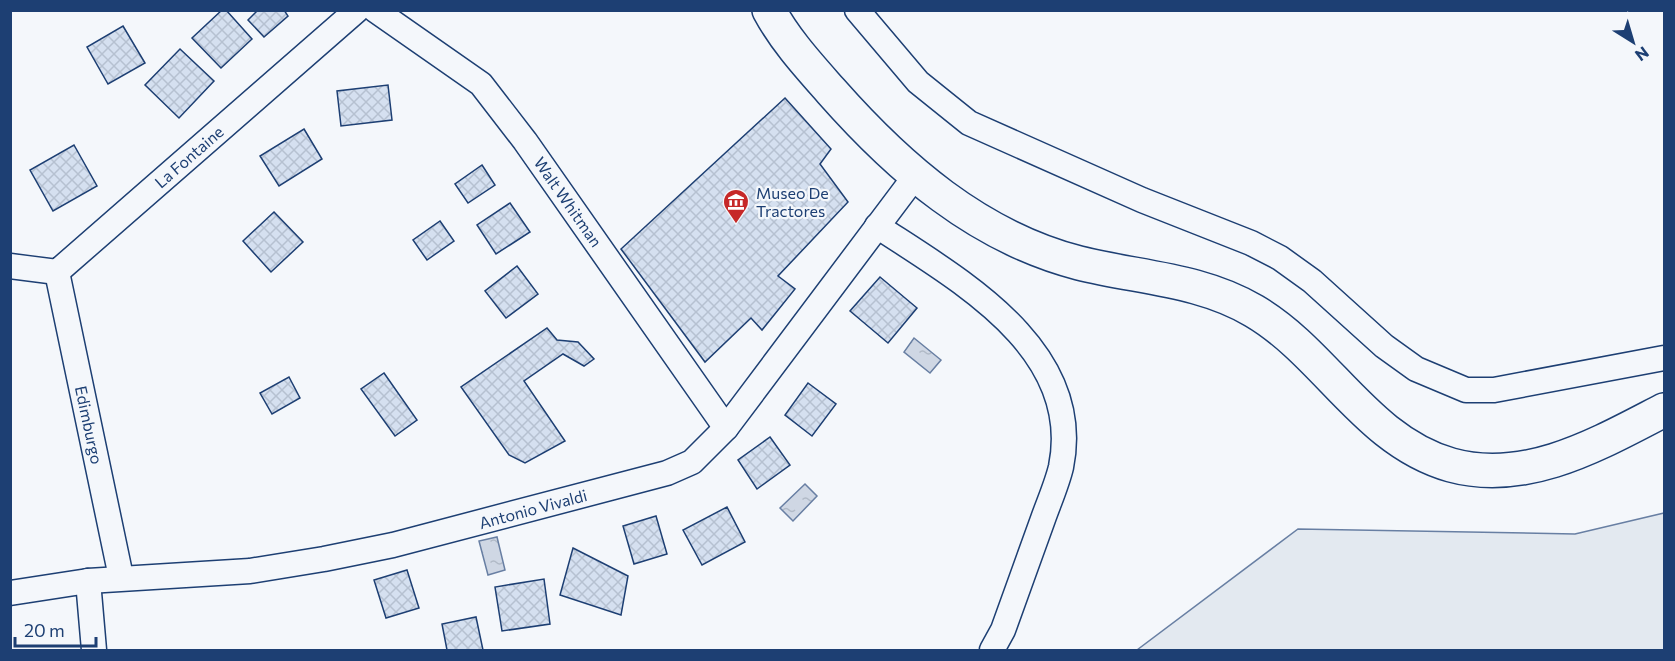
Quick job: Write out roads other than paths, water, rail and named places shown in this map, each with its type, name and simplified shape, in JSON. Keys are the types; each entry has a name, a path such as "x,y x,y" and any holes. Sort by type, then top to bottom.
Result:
{"main road":[{"path":"769,10 796,50 888,151 974,219 1032,247 1090,265 1183,282 1241,303 1266,318 1291,339 1378,424 1426,455 1452,465 1501,470 1552,462 1581,451 1665,410"}],"street":[{"name":"La Fontaine","path":"57,272 357,10"},
{"name":"Walt Whitman","path":"375,10 481,84 525,141 726,428"},
{"path":"857,10 918,82 969,123 1142,200 1251,243 1280,258 1312,281 1384,346 1416,369 1445,383 1466,390 1494,390 1665,358"},
{"name":"Antonio Vivaldi","path":"10,593 121,577 250,571 393,545 667,473 692,462 726,428 916,175"},
{"path":"877,226 973,289 1020,333 1050,380 1059,407 1064,436 1061,468 1003,630 992,651"},
{"path":"10,266 57,272"},
{"name":"Edimburgo","path":"57,272 121,577"},
{"path":"88,581 94,651"}],"water":[{"path":"914,338 941,360 930,373 904,352"},
{"path":"805,484 817,496 793,521 780,508"},
{"path":"497,537 505,570 488,575 479,541"}],"place":[{"name":"Museo De Tractores","path":"736,225"}]}
